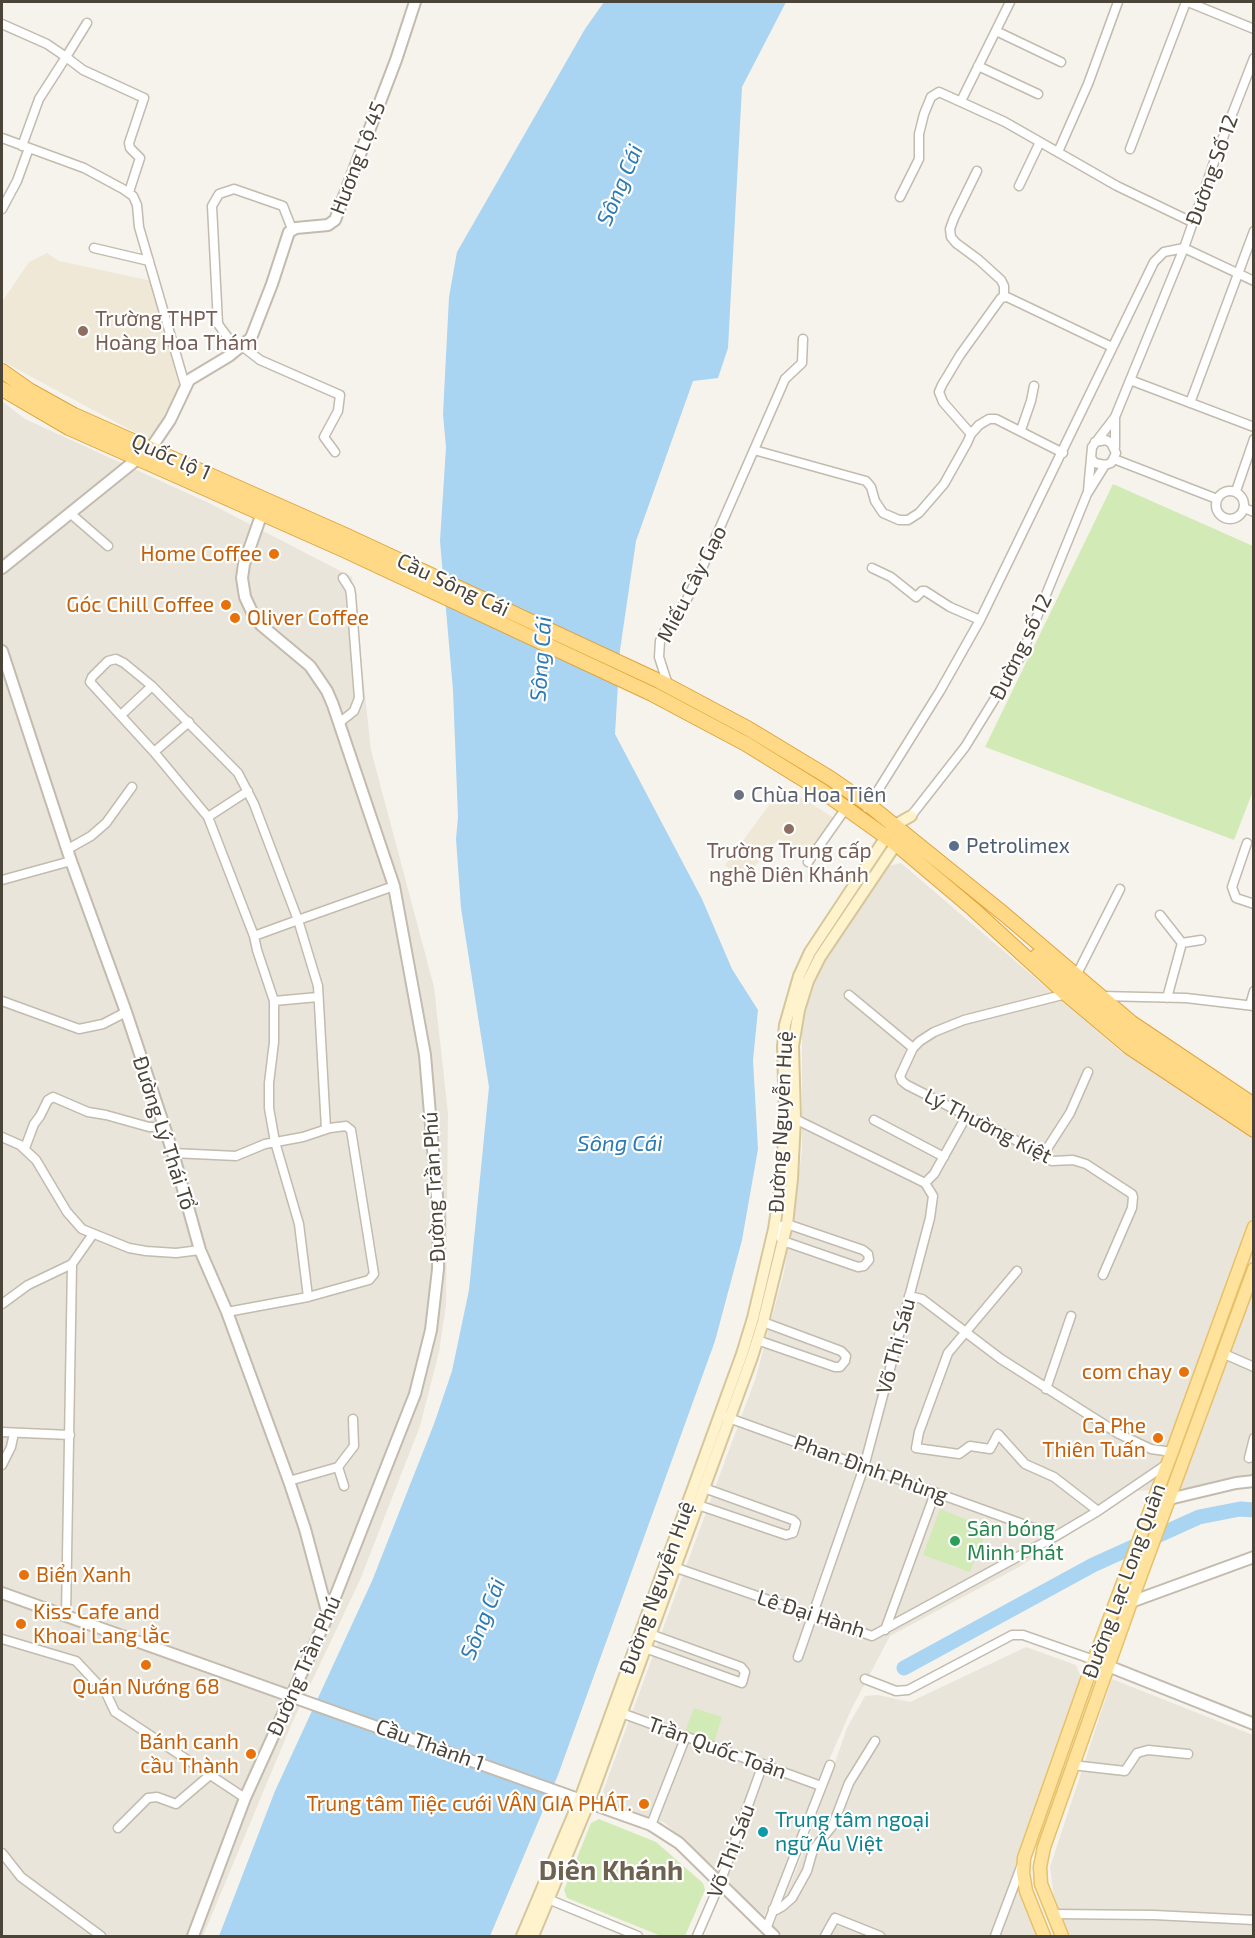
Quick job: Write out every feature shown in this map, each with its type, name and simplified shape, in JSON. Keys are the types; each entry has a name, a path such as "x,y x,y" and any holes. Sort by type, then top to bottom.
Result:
{"highway":[{"name":"Quốc lộ 1","path":"2,371 59,407 345,535"},
{"name":"Quốc lộ 1","path":"2,388 45,416 344,550"},
{"name":"Cầu Sông Cái","path":"345,535 664,683 791,754 869,806 895,835"},
{"name":"Cầu Sông Cái","path":"344,550 652,694 746,744 860,818 895,835"},
{"path":"895,835 1136,1040 1254,1118"},
{"path":"977,903 1076,976 1164,1046 1254,1105"},
{"path":"977,903 1066,994 1128,1047 1254,1130"}],"main road":[{"name":"Đường Nguyễn Huệ","path":"533,1936 544,1898 585,1800 725,1417 758,1340 763,1322 787,1224 792,1179 784,1036 789,1007 799,976 810,952 911,816"},
{"name":"Đường Nguyễn Huệ","path":"617,1712 645,1648 670,1566 698,1505 725,1417 753,1318 774,1229 790,1119"},
{"name":"Đường Lạc Long Quân","path":"1044,1936 1026,1891 1023,1873 1024,1858 1094,1660 1254,1227"},
{"name":"Đường Lạc Long Quân","path":"1062,1936 1041,1884 1041,1860 1072,1765 1254,1269"},
{"name":"Đường Nguyễn Huệ","path":"522,1936 544,1898"}],"street":[{"name":"Hương Lộ 45","path":"292,229 332,224 335,220 396,60 415,2"},
{"path":"961,101 1010,2"},
{"path":"1058,152 1088,84 1119,2"},
{"path":"1130,149 1187,2 1254,28"},
{"path":"2,209 17,181 39,99 87,23"},
{"path":"2,24 46,44 83,70 144,98 129,143 129,147 140,160 129,192"},
{"path":"996,31 1061,62"},
{"name":"Đường Số 12","path":"1184,248 1254,58"},
{"path":"978,66 1038,94"},
{"path":"900,197 919,159 922,120 931,97 939,92 1005,122 1117,186 1192,222"},
{"path":"2,138 84,168 129,192 137,205 138,222 185,385"},
{"path":"1018,186 1040,142"},
{"path":"971,434 943,402 939,392 960,355 1004,296 1004,286 1001,280 956,243 950,233 954,218 977,171"},
{"path":"2,567 151,448 170,420 185,385 194,376 239,348 250,338 272,284 287,235 292,229 283,206 234,189 219,194 212,206 218,324 239,348 260,360 340,395 340,403 333,423 325,435 325,441 335,452"},
{"path":"1190,403 1254,231"},
{"path":"860,818 940,691 980,620 1156,259 1164,252 1184,248 1254,281"},
{"name":"Đường số 12","path":"1095,442 1115,417 1184,248"},
{"path":"94,249 149,261"},
{"path":"1004,296 1112,347"},
{"name":"Miếu Cây Gạo","path":"664,683 659,657 660,641 696,581 762,436 785,379 802,363 803,339"},
{"path":"1130,380 1254,427"},
{"path":"1021,430 1034,386"},
{"path":"1115,417 1115,447 1114,459 1106,465 1095,463 1091,458 1095,442 1106,440 1115,447"},
{"path":"754,450 861,479 871,487 875,501 883,513 891,518 904,521 919,513 944,484 971,434 979,425 992,418 1021,430 1063,453"},
{"path":"1236,491 1254,439"},
{"name":"Đường số 12","path":"1087,494 1091,458"},
{"path":"1114,459 1217,499"},
{"name":"Đường số 12","path":"911,816 965,747 1021,656 1087,494 1106,465"},
{"path":"1227,491 1236,491 1243,498 1244,508 1235,518 1221,516 1216,508 1217,499 1227,491"},
{"path":"1244,508 1254,512"},
{"name":"Đường Trần Phú","path":"193,1936 245,1798 328,1615 415,1394 431,1330 438,1269 439,1220 425,1055 394,886 330,697 316,674 302,659 266,631 252,612 245,597 244,564 262,513"},
{"path":"71,514 108,546"},
{"path":"872,568 891,577 916,597 925,591 980,620"},
{"path":"339,723 354,711 359,698 351,596 350,589 343,578"},
{"name":"Đường Lý Thái Tổ","path":"2,651 69,855 126,1012 173,1153 200,1250 227,1312 290,1481 328,1615"},
{"path":"308,1297 299,1224 275,1142 268,1097 274,1052 274,1001 254,936 208,817 154,752 90,682 108,661 116,659 124,663 152,687 238,773 248,791 298,920 316,977 326,1129"},
{"path":"121,715 152,687"},
{"path":"154,752 189,722"},
{"path":"2,880 69,855 106,823 132,787"},
{"path":"208,817 248,791"},
{"path":"808,862 846,808"},
{"path":"1247,843 1232,887 1236,898 1254,904"},
{"path":"254,936 394,886"},
{"path":"1076,976 1120,889"},
{"path":"1160,915 1182,943"},
{"path":"1182,943 1201,940"},
{"path":"1167,998 1182,943"},
{"path":"1100,996 1167,998 1252,1005 1254,991"},
{"path":"849,995 913,1048 934,1032 953,1024 1066,994"},
{"path":"274,1001 318,997"},
{"path":"2,1001 79,1029 103,1024 126,1012"},
{"name":"Lý Thường Kiệt","path":"913,1048 900,1073 902,1081 907,1085 1054,1162 1073,1160 1086,1164 1115,1181 1133,1196 1132,1208 1104,1275"},
{"path":"1043,1155 1070,1113 1088,1072"},
{"path":"24,1148 34,1124 48,1100 53,1097 88,1112 149,1127 163,1127"},
{"path":"790,1119 925,1183 930,1179 967,1115"},
{"path":"874,1120 944,1156"},
{"path":"173,1153 236,1155 265,1144 326,1129 346,1126 351,1130 374,1274 369,1280 308,1297 227,1312"},
{"path":"2,1137 24,1148 36,1160 82,1229 129,1248 176,1253 200,1250"},
{"name":"Võ Thị Sáu","path":"798,1657 864,1467 930,1218 933,1196 925,1183"},
{"path":"787,1224 863,1250 868,1254 869,1260 864,1266 858,1267 783,1241 774,1229 787,1224"},
{"path":"2,1304 28,1285 72,1264 93,1234"},
{"path":"66,1616 72,1264"},
{"path":"1017,1271 948,1353 919,1432 916,1448 960,1454 970,1446 990,1449 998,1434 1025,1464 1054,1477 1098,1511"},
{"path":"909,1296 922,1299 1001,1359 1046,1389 1119,1434 1170,1458"},
{"path":"1046,1389 1071,1316"},
{"path":"758,1340 831,1366 840,1367 845,1361 846,1356 841,1351 763,1322"},
{"path":"1222,1353 1254,1367"},
{"name":"Phan Đình Phùng","path":"725,1417 1056,1536"},
{"path":"290,1481 338,1467 354,1446 353,1419"},
{"path":"2,1432 70,1435"},
{"path":"2,1465 11,1447 14,1433"},
{"path":"1249,1458 1254,1438"},
{"name":"Lê Đại Hành","path":"670,1566 872,1636 1098,1511 1170,1458"},
{"path":"338,1467 344,1485"},
{"path":"1169,1499 1254,1481"},
{"path":"698,1505 786,1535 793,1533 796,1523 793,1520 704,1488"},
{"path":"884,1631 935,1493"},
{"path":"1131,1602 1254,1557"},
{"name":"Cầu Thành 1","path":"2,1593 651,1825 679,1843 770,1933"},
{"path":"645,1648 742,1683 745,1672 741,1667 650,1634"},
{"path":"865,1678 896,1691 908,1690 1012,1635 1023,1635 1094,1660"},
{"path":"2,1640 76,1661 106,1693 115,1712 245,1798"},
{"path":"1108,1666 1254,1724"},
{"name":"Trần Quốc Toản","path":"617,1712 822,1785"},
{"path":"651,1825 686,1736"},
{"path":"773,1909 776,1910 783,1906 792,1898 807,1871 813,1850 833,1825 849,1783 875,1741"},
{"path":"1072,1765 1125,1771 1137,1753 1148,1750 1188,1754"},
{"name":"Võ Thị Sáu","path":"697,1936 720,1883 763,1764"},
{"path":"770,1933 773,1909 830,1764"},
{"path":"118,1828 148,1798 157,1797 176,1804 210,1775"},
{"path":"2,1852 29,1883 101,1936"},
{"path":"995,1936 1024,1858"},
{"path":"544,1898 632,1935"},
{"path":"1053,1914 1154,1915 1254,1920"},
{"path":"825,1936 835,1918 880,1936"}],"shaded area":[{"name":"Trường THPT Hoàng Hoa Thám","path":"47,253 59,261 152,281 179,386 151,441 2,361 2,302 29,262"},
{"path":"2,401 25,419 209,503 352,577 371,750 434,987 448,1113 446,1305 439,1352 420,1426 360,1580 292,1723 203,1936 2,1936"},
{"name":"Trường Trung cấp nghề Diên Khánh","path":"783,786 834,818 808,857 779,839 743,880 725,865"},
{"path":"901,863 1118,1049 1253,1139 1253,1479 1209,1487 1137,1491 1019,1567 890,1636 851,1710 764,1916 665,1823 608,1804 603,1791 756,1377 784,1272 802,1151 802,1032 809,996 828,951 889,866"},
{"path":"1026,1647 1076,1665 1081,1678 1014,1877 1037,1936 783,1936 773,1927 808,1840 847,1728 865,1696 878,1695 910,1702"},
{"path":"1112,1679 1253,1735 1253,1936 1068,1936 1056,1912 1050,1867"}],"green space":[{"path":"1113,484 1253,546 1253,791 1234,840 985,747"},
{"name":"Sân bóng Minh Phát","path":"940,1509 988,1528 970,1572 923,1555"},
{"path":"694,1708 722,1717 714,1743 685,1732"},
{"path":"599,1819 656,1842 703,1883 705,1890 685,1936 661,1936 567,1898 564,1890 591,1823"}],"water":[{"name":"Sông Cái","path":"604,2 786,2 742,87 728,348 718,378 693,381 636,541 620,650 615,734 702,899 732,969 758,1010 753,1060 758,1149 742,1240 715,1341 558,1775 490,1936 219,1936 275,1791 372,1581 434,1424 452,1371 469,1290 489,1087 461,908 456,839 458,817 453,690 440,541 446,447 443,414 449,297 457,252 585,29"}],"waterway":[{"path":"904,1668 1093,1565 1199,1517 1240,1509 1254,1510"}],"place":[{"name":"Trường THPT Hoàng Hoa Thám","path":"83,331"},
{"name":"Home Coffee","path":"274,554"},
{"name":"Góc Chill Coffee","path":"226,605"},
{"name":"Oliver Coffee","path":"235,618"},
{"name":"Chùa Hoa Tiên","path":"739,795"},
{"name":"Trường Trung cấp nghề Diên Khánh","path":"789,829"},
{"name":"Petrolimex","path":"954,846"},
{"name":"com chay","path":"1184,1372"},
{"name":"Ca Phe Thiên Tuấn","path":"1158,1438"},
{"name":"Sân bóng Minh Phát","path":"955,1541"},
{"name":"Biển Xanh","path":"24,1575"},
{"name":"Kiss Cafe and Khoai Lang lằc","path":"21,1624"},
{"name":"Quán Nướng 68","path":"146,1665"},
{"name":"Bánh canh cầu Thành","path":"251,1754"},
{"name":"Trung tâm Tiệc cưới VÂN GIA PHÁT.","path":"644,1804"},
{"name":"Trung tâm ngoại ngữ Âu Việt","path":"763,1832"}],"district":[{"name":"Diên Khánh","path":"611,1871"}]}
